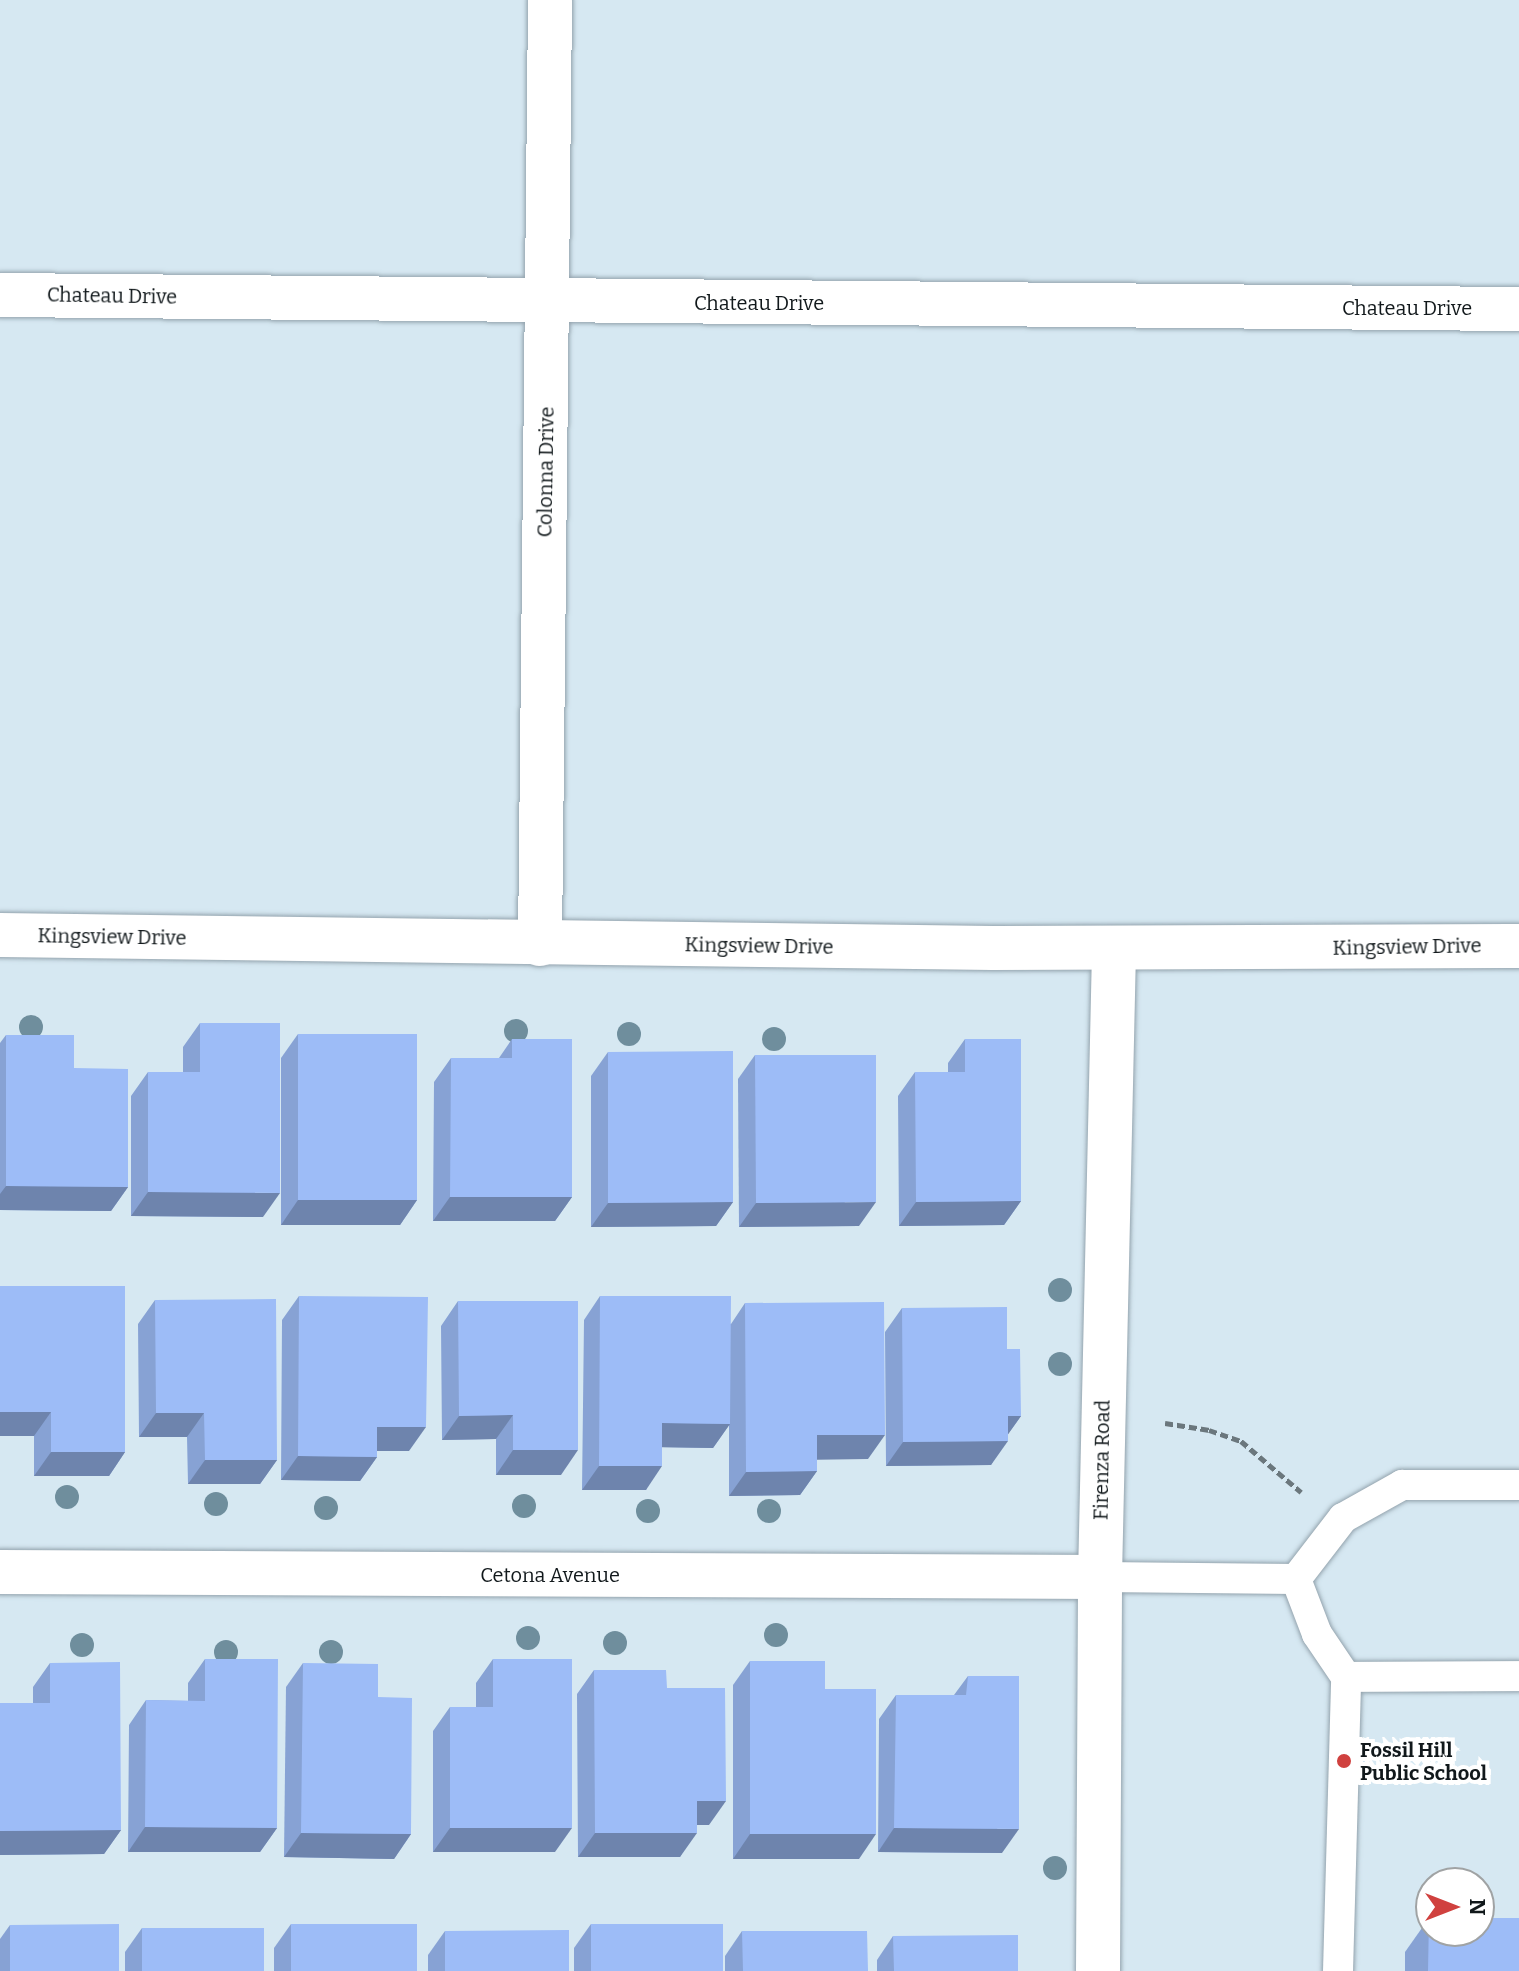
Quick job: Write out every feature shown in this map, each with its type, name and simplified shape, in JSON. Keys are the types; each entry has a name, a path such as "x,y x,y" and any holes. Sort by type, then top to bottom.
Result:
{"street":[{"name":"Colonna Drive","path":"540,944 550,0"},
{"name":"Chateau Drive","path":"0,295 1519,309"},
{"name":"Kingsview Drive","path":"0,935 1114,949 1519,946"},
{"name":"Firenza Road","path":"1098,1971 1100,1577 1114,949"},
{"name":"Cetona Avenue","path":"0,1572 1100,1577"}],"lane":[{"path":"1296,1579 1343,1518 1402,1485 1519,1485"},
{"path":"1100,1577 1296,1579"},
{"path":"1296,1579 1317,1634 1346,1677 1338,1971"},
{"path":"1346,1677 1519,1676"}],"path":[{"path":"1165,1423 1209,1430 1241,1441 1338,1524"}],"building":[{"path":"200,1023 280,1023 280,1193 148,1192 148,1072 200,1072"},
{"path":"298,1034 417,1034 417,1200 298,1200"},
{"path":"6,1035 74,1035 74,1068 128,1069 128,1187 6,1186"},
{"path":"512,1039 572,1039 572,1197 450,1197 451,1058 512,1058"},
{"path":"965,1039 1021,1039 1021,1201 916,1202 915,1072 965,1072"},
{"path":"733,1051 733,1202 608,1203 608,1052"},
{"path":"755,1055 876,1055 876,1202 756,1203"},
{"path":"0,1286 125,1286 125,1452 51,1452 51,1412 0,1412"},
{"path":"299,1296 428,1297 426,1427 377,1427 377,1457 298,1456"},
{"path":"600,1296 731,1296 730,1424 662,1423 662,1466 599,1466"},
{"path":"276,1299 277,1460 205,1460 204,1413 156,1413 155,1300"},
{"path":"458,1301 578,1301 578,1450 513,1450 513,1415 459,1416"},
{"path":"884,1302 885,1435 817,1435 817,1471 746,1472 745,1303"},
{"path":"1007,1307 1007,1349 1020,1349 1021,1416 1008,1416 1008,1441 903,1442 902,1308"},
{"path":"205,1659 278,1659 277,1828 145,1827 146,1700 205,1701"},
{"path":"493,1659 572,1659 572,1828 450,1828 450,1707 493,1707"},
{"path":"750,1661 825,1661 825,1689 876,1689 876,1834 750,1834"},
{"path":"120,1662 121,1830 0,1831 0,1703 50,1703 50,1663"},
{"path":"303,1663 378,1664 378,1697 412,1698 411,1834 301,1833"},
{"path":"594,1670 666,1670 667,1688 725,1688 726,1801 697,1801 697,1833 595,1833"},
{"path":"968,1676 1019,1676 1019,1829 894,1828 896,1695 966,1695"},
{"path":"1495,1918 1519,1918 1519,1971 1428,1971 1428,1947 1495,1947"},
{"path":"119,1924 119,1971 10,1971 10,1925"},
{"path":"291,1924 417,1924 417,1971 291,1971"},
{"path":"591,1924 723,1924 723,1971 591,1971"},
{"path":"142,1928 264,1928 264,1971 142,1971"},
{"path":"569,1930 569,1971 445,1971 445,1931"},
{"path":"742,1931 867,1931 868,1971 743,1971"},
{"path":"1018,1935 1018,1971 894,1971 893,1936"}],"place":[{"name":"Fossil Hill Public School","path":"1344,1761"}]}
